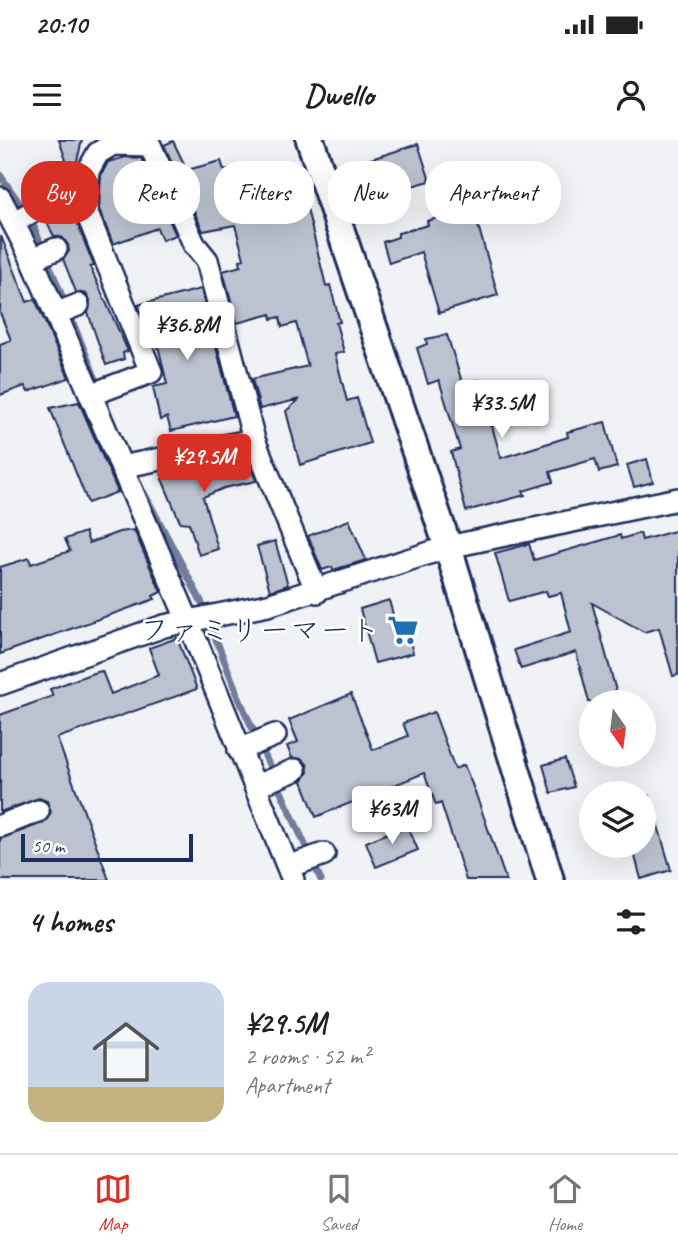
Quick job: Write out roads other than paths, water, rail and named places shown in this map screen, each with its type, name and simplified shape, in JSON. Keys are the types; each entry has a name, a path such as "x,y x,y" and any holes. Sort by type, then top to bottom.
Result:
{"street":[{"path":"310,140 448,547 550,880"},
{"path":"90,395 151,372 86,211 88,171 98,153 113,142 150,145 194,244 207,261 254,440 317,592"},
{"path":"0,198 32,259 55,314 81,352 90,395 115,431 200,619 244,748 294,870 324,854"},
{"path":"13,223 21,218"},
{"path":"32,259 56,249"},
{"path":"55,314 78,305"},
{"path":"130,465 254,440"},
{"path":"0,684 164,626 317,592 448,547 678,499"},
{"path":"244,748 275,735"},
{"path":"261,784 295,770"},
{"path":"0,826 38,811"}],"waterway":[{"path":"0,175 31,220 100,389"},
{"path":"144,493 201,601 241,703 321,880"}],"place":[{"name":"ファミリーマート","path":"403,630"}]}
